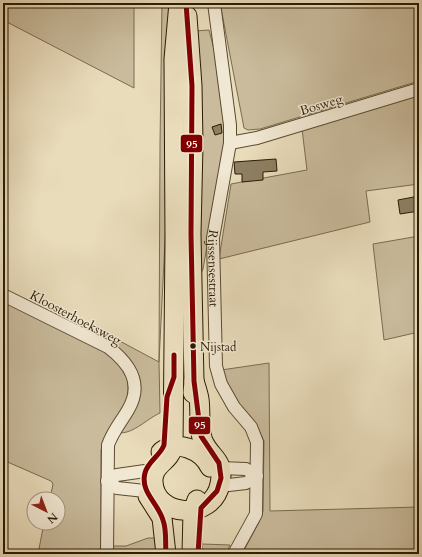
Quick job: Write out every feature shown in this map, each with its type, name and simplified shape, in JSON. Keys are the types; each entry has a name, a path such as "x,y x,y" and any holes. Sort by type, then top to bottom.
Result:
{"main road":[{"path":"151,491 154,475 160,464 171,455 168,448 174,377 174,59 179,3"},
{"name":"Rijssensestraat","path":"186,3 192,86 193,144 191,234 194,381 192,423 199,443"},
{"path":"173,554 172,516 151,491 145,471 155,457 168,448 184,447 199,443 217,473 209,489 195,502 197,509 198,554"},
{"path":"164,508 182,511 197,509"},
{"path":"164,508 166,554"},
{"path":"192,554 197,509"}],"street":[{"name":"Rijssensestraat","path":"214,3 230,125 230,143 213,238 216,366 221,384 234,407 251,427 257,442 258,476 256,514 234,554"},
{"name":"Bosweg","path":"230,143 257,138 419,89"},
{"name":"Kloosterhoeksweg","path":"3,295 108,347 122,358 132,373 135,385 134,397 108,444 107,554"},
{"path":"246,469 258,476 246,483 217,473 246,469"},
{"path":"145,471 118,475 107,481 117,488 151,491"}],"shaded area":[{"path":"3,3 134,3 134,88 3,20"},
{"path":"162,3 171,3 166,221 159,362"},
{"path":"220,3 419,3 419,81 260,129 248,130 244,128"},
{"path":"209,30 219,69 228,128 203,269 197,282 195,31"},
{"path":"419,93 419,184 366,191 370,222 219,259 231,184 307,170 302,129"},
{"path":"419,236 419,332 384,340 373,244"},
{"path":"3,301 107,350 128,377 128,395 123,411 107,432 101,450 101,554 38,554 42,531 66,531 66,491 52,491 53,484 51,481 3,460"},
{"path":"101,331 159,362 160,413 133,430 121,433 115,432 136,396 125,357"},
{"path":"269,363 270,511 419,507 419,554 242,554 259,522 263,511 264,441 257,426 235,401 221,370"},
{"path":"148,538 158,538 158,554 110,554 110,546 126,546"},
{"path":"202,544 230,545 226,554 201,554"}],"building":[{"path":"221,124 222,133 215,135 212,127"},
{"path":"276,159 277,171 263,172 263,180 242,182 242,174 235,174 234,162"},
{"path":"419,196 419,211 400,214 398,200"}],"transit line":[{"name":"95","path":"186,3 192,86 191,234 194,381 201,436 219,463 221,478 217,491 201,508 198,554"},
{"name":"95","path":"166,554 164,524 161,514 147,492 144,480 147,469 164,445 167,397 174,377 174,355"}],"place":[{"name":"Nijstad","path":"193,346"}]}
